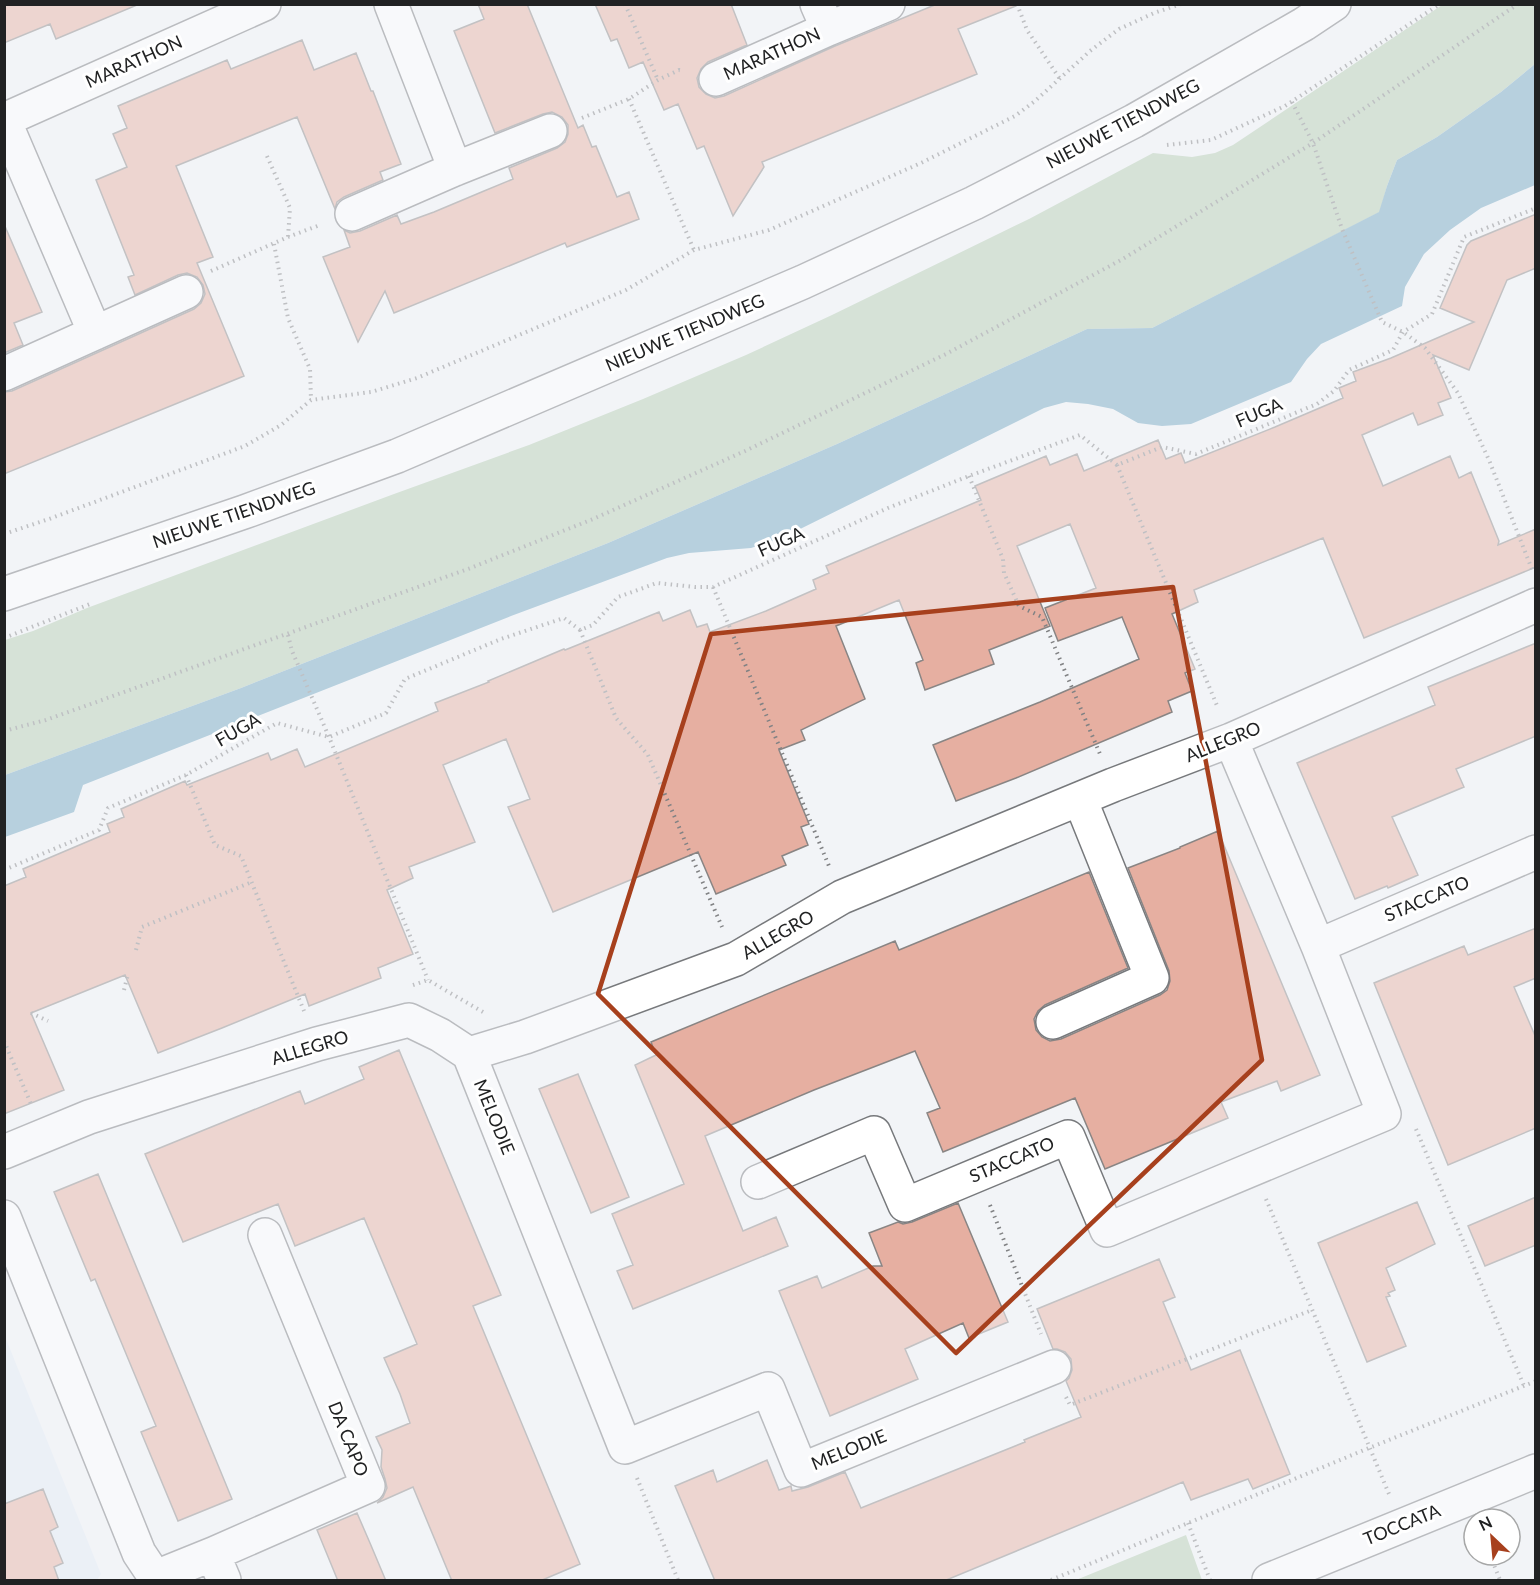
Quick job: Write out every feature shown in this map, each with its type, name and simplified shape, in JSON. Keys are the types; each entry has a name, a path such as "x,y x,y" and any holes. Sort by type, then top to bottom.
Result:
{"street":[{"path":"391,4 455,169"},
{"name":"MARATHON","path":"716,79 822,17 888,4"},
{"name":"NIEUWE TIENDWEG","path":"4,594 244,512 397,456 803,282 974,203 1134,121 1304,24 1334,4"},
{"name":"MARATHON","path":"95,333 4,120 256,6"},
{"path":"352,214 550,131"},
{"path":"4,374 186,292"},
{"name":"ALLEGRO","path":"4,1152 89,1118 317,1044 409,1020 440,1035 469,1054 525,1037 736,959 843,897 1113,785 1231,740 1536,605"},
{"path":"1231,740 1384,1114"},
{"path":"1053,1022 1152,978 1080,799"},
{"name":"STACCATO","path":"1317,946 1536,852"},
{"name":"MELODIE","path":"469,1054 625,1447 768,1389 801,1470 1054,1367"},
{"name":"STACCATO","path":"758,1182 874,1133 905,1205 1068,1137 1107,1230 1384,1114"},
{"name":"DA CAPO","path":"4,1217 139,1553 157,1579 218,1567 368,1486 265,1235"},
{"name":"TOCCATA","path":"1269,1581 1536,1470"}],"path":[{"path":"550,131 629,99 658,80 625,4"},
{"path":"1017,4 1027,30 1060,79"},
{"path":"4,534 245,446 281,425 311,400 371,392 417,378 626,290 694,250 769,230 921,163 1015,116 1119,29 1180,4"},
{"path":"4,731 46,720 468,569 593,519 745,451 946,354 1121,260 1313,143 1518,4"},
{"path":"629,99 694,250"},
{"path":"1292,102 1313,143 1342,229 1382,322 1403,332 1425,348 1458,393 1489,460 1536,579"},
{"path":"267,156 290,208 288,237"},
{"name":"FUGA","path":"580,630 594,625 618,597 657,583 695,587 713,586 888,508 1080,435 1117,465 1162,447 1196,454 1317,404 1334,391 1349,370 1392,350 1403,332 1432,314 1464,237 1536,208"},
{"path":"186,292 194,278 288,237 352,214"},
{"path":"274,244 288,318 309,369 311,400"},
{"path":"1117,465 1231,740"},
{"path":"969,476 1003,559 1004,573 1019,606 1042,617 1113,785"},
{"path":"713,586 843,897"},
{"path":"329,737 386,713 405,679 501,639 564,618 580,630 616,718 648,755 736,959"},
{"path":"288,634 292,651 320,714 428,980"},
{"name":"FUGA","path":"4,870 99,830 108,808 186,775 277,723 329,737"},
{"path":"186,775 215,845 241,856 317,1044"},
{"path":"136,950 142,927 252,882"},
{"path":"124,990 128,974"},
{"path":"31,1013 48,1021"},
{"path":"4,1041 45,1136"},
{"path":"1384,1114 1406,1105 1524,1386"},
{"path":"1254,1169 1401,1526"},
{"path":"978,1174 1070,1405 1312,1310"},
{"path":"1051,1581 1536,1381"},
{"path":"625,1447 678,1581"},
{"path":"1188,1523 1210,1581"}],"highlighted area":[{"path":"1173,587 1262,1060 956,1353 598,994 711,634"}],"shaded area":[{"path":"4,1334 101,1574 97,1580 5,1580"}],"green space":[{"path":"1442,5 1535,5 1535,64 1501,92 1437,137 1397,160 1380,212 1152,328 1087,329 837,444 608,543 241,688 5,775 5,640 529,445 643,399 832,315 1029,219 1153,153 1192,157 1215,153 1233,145"},
{"path":"1186,1535 1202,1580 1076,1580"}],"water":[{"path":"1535,64 1535,185 1481,208 1450,230 1424,254 1405,287 1402,306 1321,344 1291,382 1191,424 1162,426 1138,423 1113,409 1088,404 1066,402 1044,408 782,538 751,548 689,553 667,558 511,616 83,785 74,812 5,837 5,775 241,688 608,543 837,444 1087,329 1152,328 1379,212 1397,160 1437,137 1501,92"}],"building":[{"path":"4,4 137,5 56,39 50,24 4,43"},
{"path":"478,4 527,4 578,128 583,125 592,147 596,146 617,197 629,192 639,219 567,247 565,243 394,313 385,291 358,342 323,257 350,247 344,230 350,233 360,231 397,215 401,224 513,179 509,168 557,148 565,142 568,134 568,125 562,117 552,112 495,133 454,31 484,19"},
{"path":"595,4 731,4 747,45 708,62 701,69 697,78 699,87 706,94 715,98 937,4 1016,4 1016,6 958,29 977,74 762,162 764,167 733,216 704,146 697,149 678,104 664,110 643,62 629,68 617,39 611,41"},
{"path":"302,40 314,70 356,53 401,164 380,172 383,180 344,197 337,202 335,209 297,117 176,166 213,257 197,263 244,376 4,474 4,392 12,391 194,309 201,303 205,294 203,285 197,277 187,273 135,295 128,277 134,275 96,180 127,167 113,134 127,128 118,106 227,60 231,69"},
{"path":"1536,214 1536,268 1507,280 1469,370 1433,355 1451,398 1438,403 1443,415 1418,425 1413,413 1362,435 1383,486 1450,456 1459,478 1471,472 1499,541 1498,545 1536,529 1536,567 1364,638 1323,538 1194,590 1198,602 1172,614 1195,669 1185,673 1192,691 1168,701 1172,712 956,801 933,745 1139,659 1122,617 1058,641 1045,608 1096,588 1070,524 1017,546 1050,626 989,650 994,664 925,690 916,663 923,660 899,600 836,626 865,699 801,730 805,740 779,750 809,824 801,827 808,845 782,856 786,865 716,894 698,852 553,912 508,807 530,799 506,739 443,765 475,842 409,867 413,878 387,890 413,954 378,968 381,978 309,1006 305,994 158,1053 125,975 31,1013 64,1090 4,1114 4,886 26,877 23,869 110,832 107,824 124,817 121,809 185,781 187,785 268,753 271,760 297,749 305,767 438,711 435,703 659,612 663,621 690,610 697,627 707,624 710,632 766,611 816,589 813,580 829,573 826,566 981,500 975,486 1046,456 1050,465 1077,454 1084,471 1158,440 1166,459 1181,453 1185,463 1275,427 1343,398 1339,388 1356,381 1353,372 1474,322 1440,308 1467,245 1471,241"},
{"path":"4,224 42,312 14,323 23,345 4,353"},
{"path":"1536,643 1536,736 1456,769 1464,787 1392,817 1418,875 1355,899 1297,763 1435,705 1428,687"},
{"path":"1218,831 1320,1075 1281,1091 1277,1081 1221,1102 1228,1118 1105,1169 1075,1098 943,1152 927,1113 940,1108 915,1051 705,1136 743,1231 776,1217 788,1246 633,1309 617,1271 633,1265 612,1214 684,1184 635,1065 656,1055 651,1042 895,941 899,950 1089,872 1128,968 1045,1005 1038,1011 1034,1019 1036,1030 1050,1041 1061,1039 1167,990 1170,981 1169,971 1128,868"},
{"path":"1536,928 1536,978 1514,987 1536,1038 1536,1128 1448,1165 1374,983 1464,946 1468,955"},
{"path":"399,1050 501,1295 473,1306 580,1564 540,1581 452,1581 413,1487 377,1503 387,1488 381,1467 382,1450 376,1437 410,1423 384,1358 417,1344 364,1218 295,1246 278,1204 183,1242 145,1154 300,1091 305,1104 364,1079 359,1067"},
{"path":"578,1074 629,1197 591,1213 539,1089"},
{"path":"98,1174 232,1499 178,1521 141,1432 156,1426 95,1279 91,1281 54,1192"},
{"path":"1536,1197 1536,1245 1485,1266 1468,1226"},
{"path":"1417,1202 1435,1244 1386,1268 1395,1290 1388,1293 1390,1296 1386,1297 1406,1346 1367,1362 1318,1243"},
{"path":"958,1203 1008,1322 969,1338 963,1323 905,1349 918,1379 830,1416 779,1291 817,1276 822,1288 873,1266 882,1266 869,1233 898,1222 903,1224 912,1222"},
{"path":"1159,1259 1175,1297 1163,1302 1191,1370 1240,1350 1290,1474 1253,1489 1248,1479 1191,1500 1183,1482 944,1581 715,1581 675,1486 713,1470 717,1482 767,1460 779,1490 791,1486 792,1491 808,1487 845,1472 861,1508 1081,1417 1066,1381 1072,1370 1071,1359 1065,1352 1053,1349 1037,1309"},
{"path":"43,1489 58,1527 50,1531 63,1563 54,1567 59,1581 4,1581 4,1504"},
{"path":"357,1513 386,1581 338,1581 317,1530"}]}
